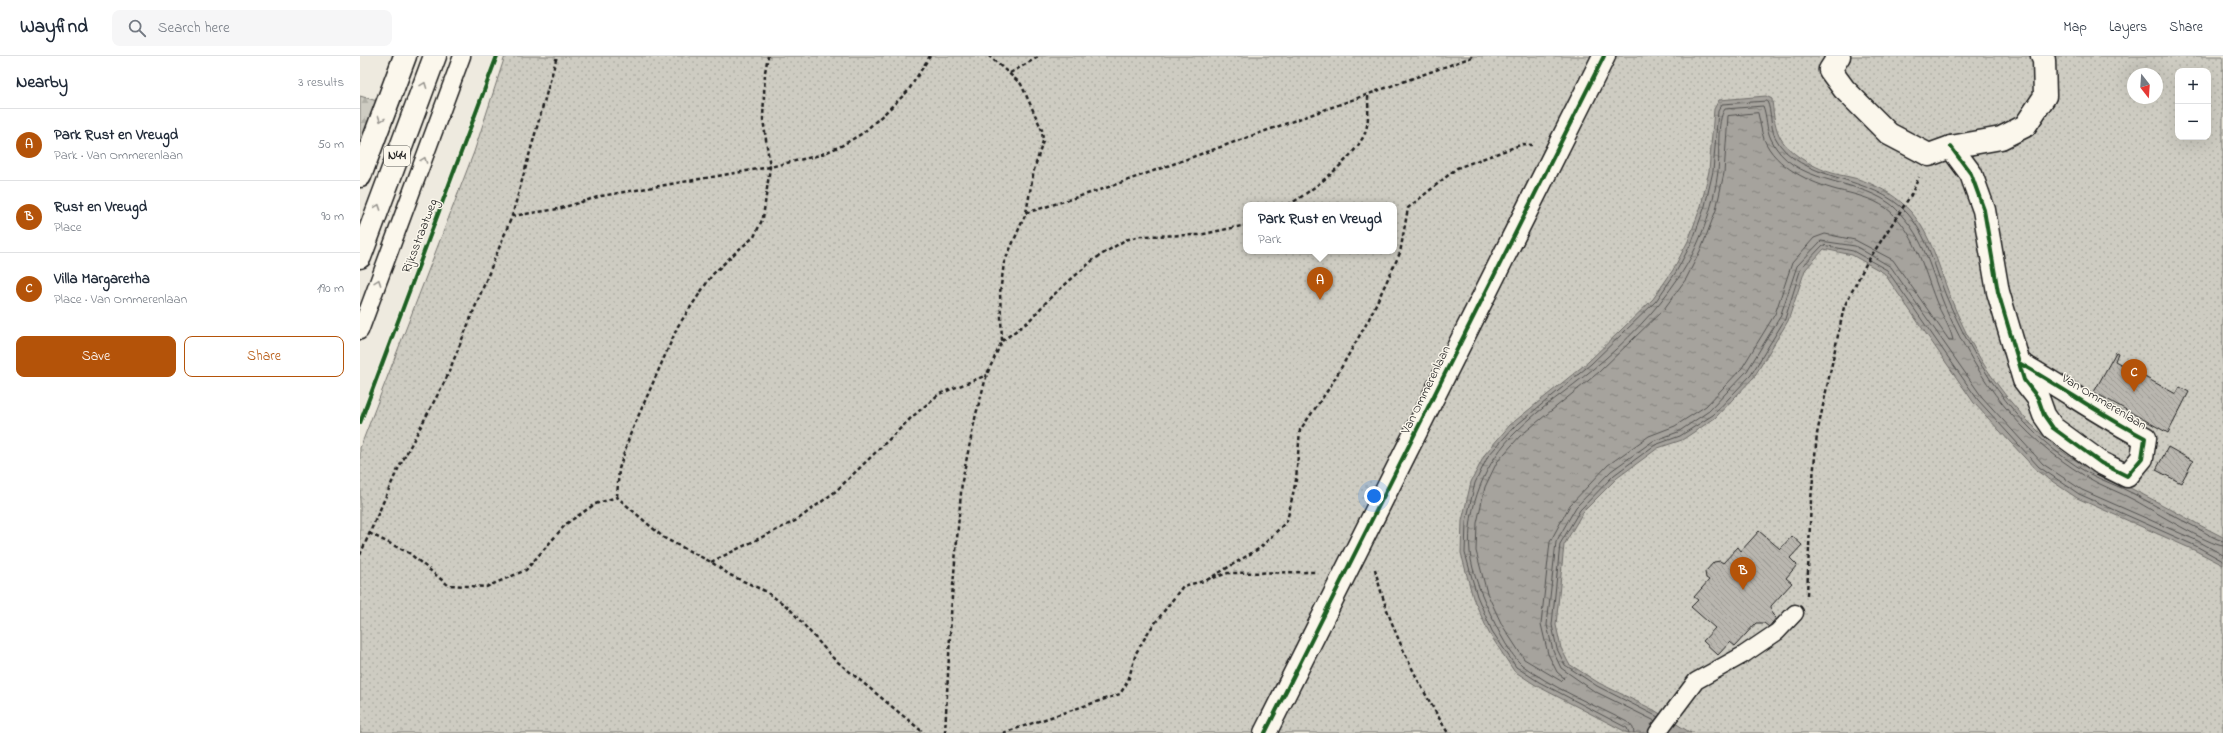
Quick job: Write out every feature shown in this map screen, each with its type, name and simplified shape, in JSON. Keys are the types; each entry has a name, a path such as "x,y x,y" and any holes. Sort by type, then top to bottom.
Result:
{"street":[{"name":"N44","path":"360,176 405,56"},
{"name":"N44","path":"360,257 435,56"},
{"name":"Van Ommerenlaan","path":"1265,733 1346,575 1604,56"},
{"path":"1829,61 1844,89 1889,134 1928,155 1951,147 2001,138 2025,126 2045,96 2045,57"},
{"name":"Van Ommerenlaan","path":"1951,147 1971,174 1984,210 1998,292 2024,380 2038,398 2044,415 2053,428 2101,463 2127,476 2142,458 2145,438 2109,419 2048,378 2019,363"}],"lane":[{"name":"Rijksstraatweg","path":"360,331 462,56"},
{"path":"1657,733 1696,681 1743,655 1777,632 1795,613"}],"path":[{"path":"360,555 396,473 446,380 512,216 557,56"},
{"path":"617,496 619,469 630,435 678,326 712,275 754,237 763,218 770,167 763,119 765,72 768,56"},
{"path":"512,216 558,209 608,195 770,167 820,155 841,146 863,132 908,91 930,56"},
{"path":"945,733 952,597 962,481 976,414 987,374 1002,341 1000,293 1004,263 1026,213 1034,170 1043,142 1042,130 1021,84 989,56"},
{"path":"1010,73 1040,56"},
{"path":"1026,213 1103,189 1475,56"},
{"path":"1292,202 1345,162 1363,139 1368,118 1368,94"},
{"path":"1207,580 1260,548 1287,521 1296,480 1300,430 1330,387 1368,321 1400,253 1408,208 1457,168 1523,144 1558,147"},
{"path":"1795,613 1806,596 1811,500 1817,434 1830,364 1844,307 1866,264 1911,195"},
{"path":"1002,341 1028,322 1050,298 1093,260 1125,240 1142,236 1199,235 1243,226"},
{"path":"711,562 797,520 836,491 912,417 939,394 987,374"},
{"path":"369,532 409,553 448,585 486,586 526,570 566,524 595,504 617,496"},
{"path":"617,496 664,538 711,562 730,576 765,591 789,608 833,658 924,733"},
{"path":"1367,531 1383,601 1421,687 1448,733"},
{"path":"1003,733 1120,694 1128,682 1136,653 1149,631 1182,586 1228,573 1317,572 1346,575"}],"green space":[{"path":"505,56 2223,56 2223,733 360,733 360,448 474,152"},
{"path":"360,96 377,101 360,144"}],"water":[{"path":"1766,96 1772,99 1777,131 1783,142 1794,153 1809,163 1825,170 1860,180 1877,187 1895,197 1911,212 1918,221 1929,241 1957,314 1980,359 1999,387 2021,414 2046,438 2076,461 2223,537 2223,565 2194,550 2077,498 2037,471 1974,403 1884,273 1852,255 1824,249 1805,270 1788,321 1754,377 1715,418 1682,440 1658,448 1617,478 1583,512 1564,545 1556,625 1561,648 1569,664 1599,683 1654,710 1691,733 1628,733 1537,686 1514,671 1489,633 1473,598 1461,553 1462,521 1471,482 1485,454 1510,425 1588,362 1653,299 1673,270 1688,241 1701,206 1709,171 1714,109 1719,100"}],"building":[{"path":"2116,352 2118,353 2115,361 2176,394 2180,387 2189,392 2168,433 2094,392"},
{"path":"2168,447 2193,461 2181,483 2156,470"},
{"path":"1759,531 1780,549 1792,536 1802,545 1790,558 1797,565 1786,578 1792,583 1771,606 1772,614 1776,618 1769,627 1764,623 1756,623 1735,646 1730,642 1718,655 1703,641 1715,628 1691,607 1698,600 1694,597 1709,580 1706,578 1705,572 1714,562 1720,561 1723,563 1738,547 1741,551"}],"cycle path":[{"path":"360,423 497,56"},
{"path":"1265,733 1604,56"},
{"path":"1951,147 1971,174 1984,210 1998,292 2024,380 2038,398 2044,415 2053,428 2101,463 2127,476 2142,458 2145,438 2019,363"}],"place":[{"name":"Park Rust en Vreugd","path":"1320,300"},
{"name":"Villa Margaretha","path":"2134,392"},
{"name":"Rust en Vreugd","path":"1743,590"}]}
